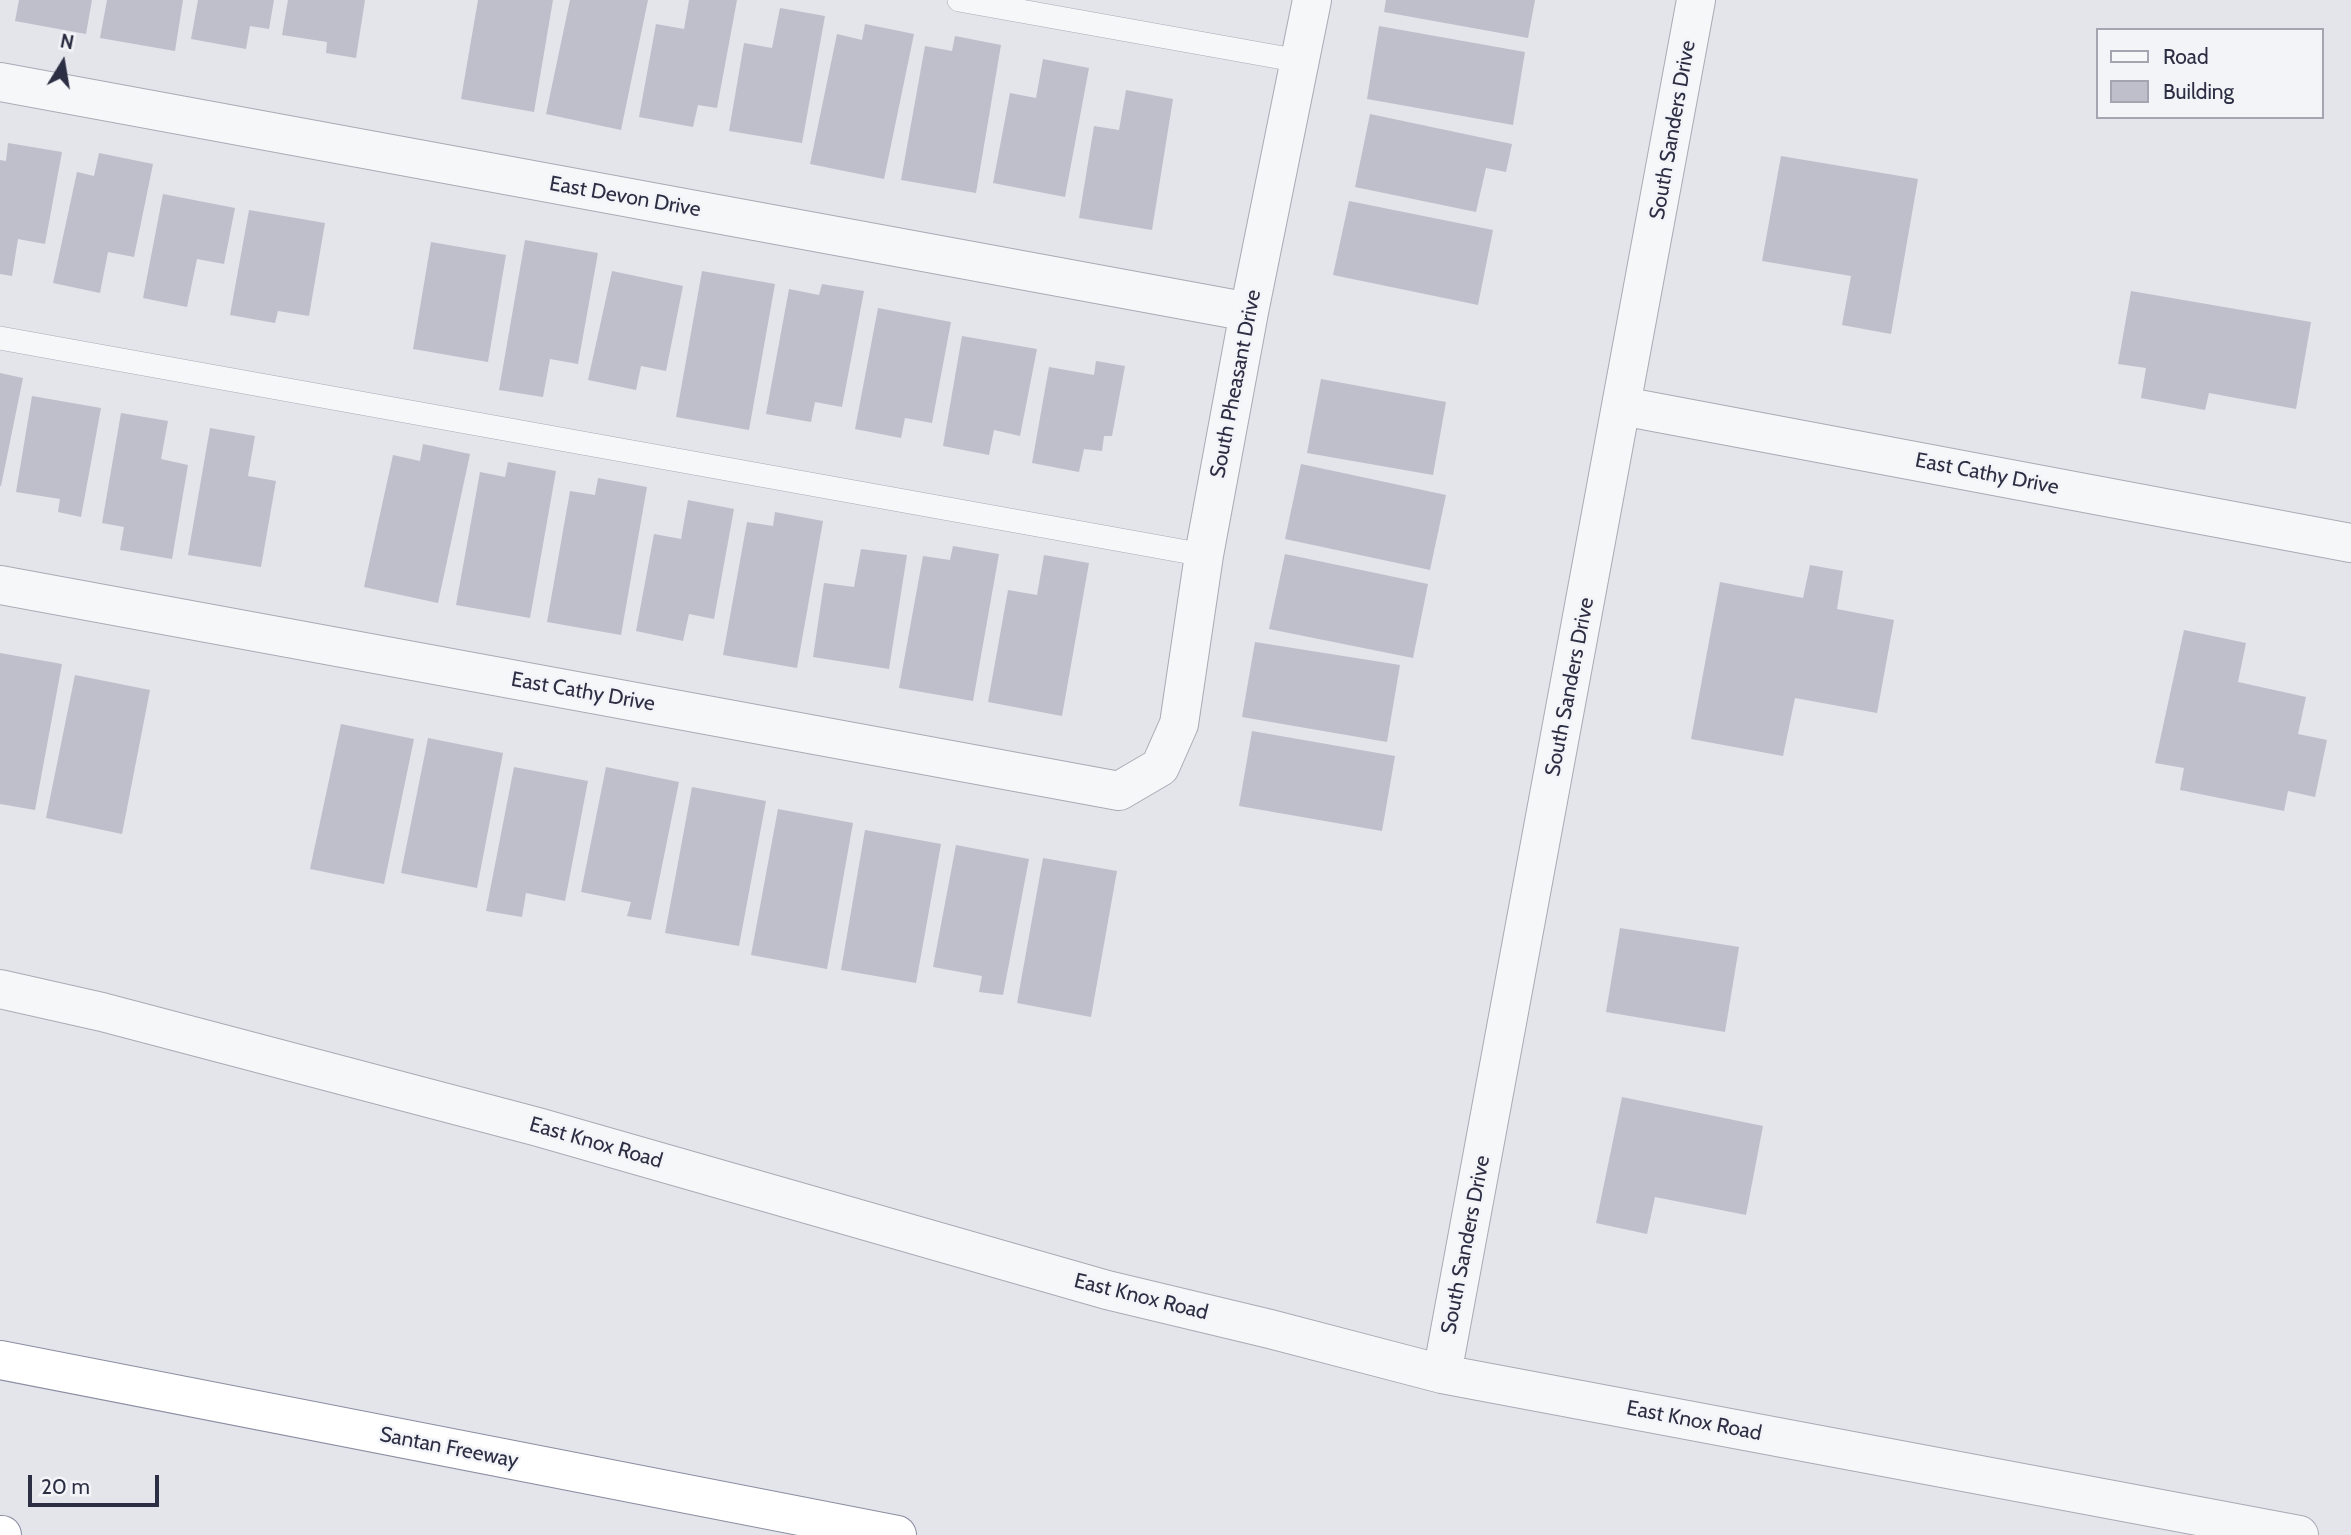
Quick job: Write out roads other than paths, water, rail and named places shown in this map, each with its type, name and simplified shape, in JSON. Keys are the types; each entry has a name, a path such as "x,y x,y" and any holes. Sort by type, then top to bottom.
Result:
{"highway":[{"name":"Santan Freeway","path":"0,1360 897,1535"}],"street":[{"name":"South Pheasant Drive","path":"1160,766 1179,724 1204,555 1311,0"},
{"name":"South Sanders Drive","path":"1442,1374 1696,0"},
{"name":"East Devon Drive","path":"0,82 1249,312"},
{"name":"East Cathy Drive","path":"1622,406 2351,542"},
{"name":"East Cathy Drive","path":"0,585 1119,791 1160,766"},
{"name":"East Knox Road","path":"0,989 116,1016 538,1127 1107,1290 1442,1374 2299,1535"}],"lane":[{"path":"959,0 1300,61"},
{"path":"0,338 1204,555"}]}
